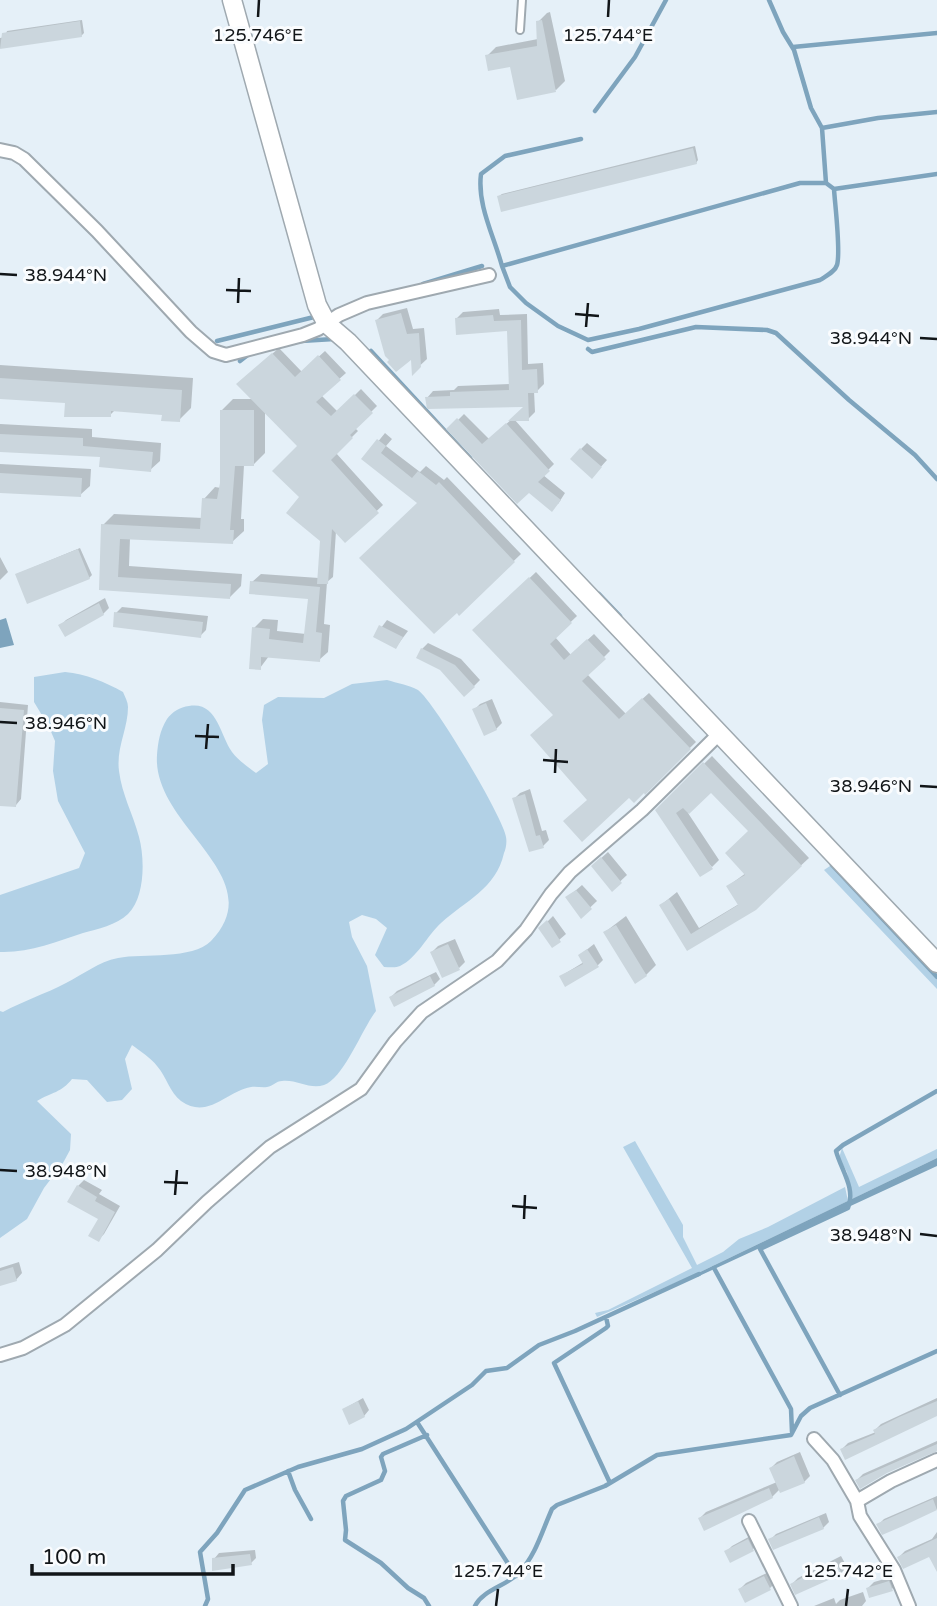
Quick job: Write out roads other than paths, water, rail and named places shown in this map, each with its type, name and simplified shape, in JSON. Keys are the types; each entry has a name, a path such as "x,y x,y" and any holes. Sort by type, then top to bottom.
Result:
{"street":[{"path":"232,0 317,305 327,324 348,342 937,963"},
{"path":"0,150 14,153 24,159 97,231 191,332 213,351 226,355 303,335 367,303 489,275"},
{"path":"0,1355 23,1348 65,1325 157,1250 270,1147 361,1089 395,1042 422,1012 497,961 526,930 570,872 642,810 720,733"},
{"path":"814,1439 833,1460 857,1501 860,1516 894,1570 909,1606"},
{"path":"857,1501 891,1481 937,1460"},
{"path":"749,1521 791,1606"}],"lane":[{"path":"520,30 522,0"}],"waterway":[{"path":"595,111 635,57 666,0"},
{"path":"769,0 794,50 811,108 822,128 826,183 834,189 837,228 838,259 832,272 820,280 639,329 588,340 558,326 526,303 510,287 502,266 800,183 826,183"},
{"path":"793,47 937,33"},
{"path":"822,128 878,118 937,112"},
{"path":"502,266 481,197 481,174 505,156 581,139"},
{"path":"834,189 937,174"},
{"path":"423,284 482,266"},
{"path":"217,341 314,317"},
{"path":"588,349 592,352 696,327 767,330 776,333 849,400 915,455 937,479"},
{"path":"301,341 334,339"},
{"path":"371,351 470,458"},
{"path":"240,361 249,354"},
{"path":"599,594 620,616"},
{"path":"832,865 937,977"},
{"path":"840,1395 760,1249 848,1208 849,1186 836,1151 937,1091"},
{"path":"714,1268 791,1409 792,1432"},
{"path":"205,1606 208,1599 200,1552 217,1533 245,1490 298,1467 362,1449 406,1429 472,1385 486,1371 507,1368 539,1345 699,1274"},
{"path":"606,1317 606,1328 554,1363 610,1483"},
{"path":"475,1606 483,1596 514,1577 525,1566 552,1509 557,1505 605,1486 657,1455 791,1435 801,1416 810,1408 937,1351"},
{"path":"417,1422 516,1576"},
{"path":"427,1435 383,1454 381,1457 385,1471 381,1480 346,1496 343,1501 345,1540 381,1563 408,1588 424,1598 429,1606"},
{"path":"288,1471 311,1519"}]}
